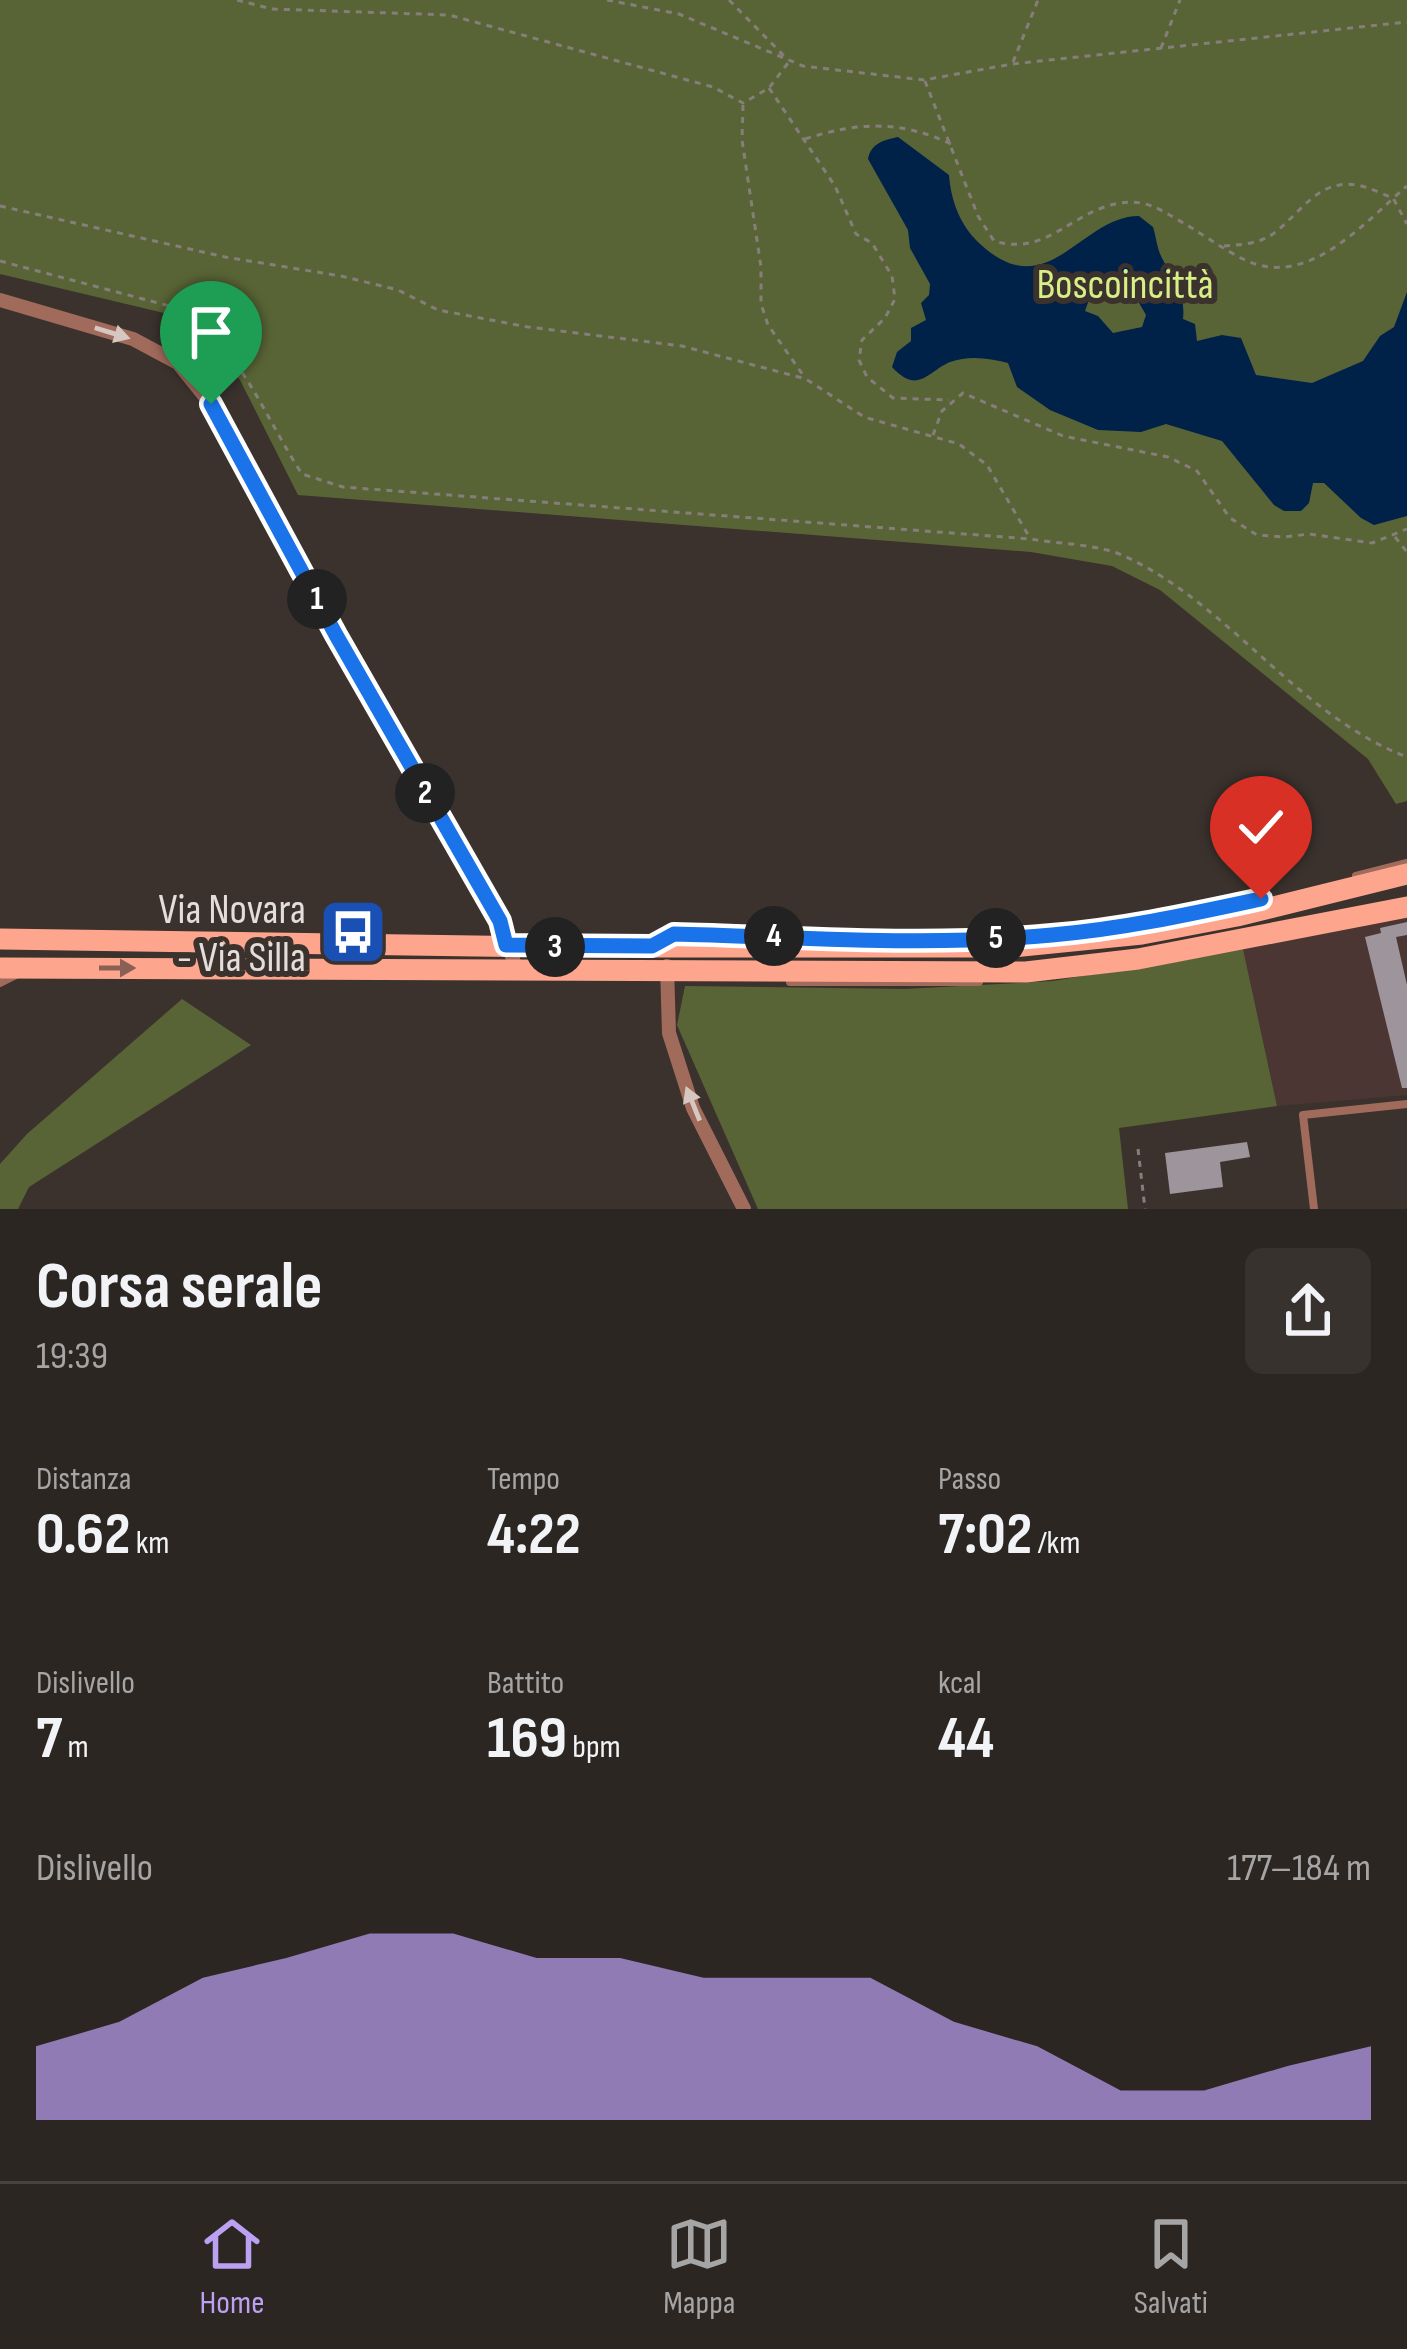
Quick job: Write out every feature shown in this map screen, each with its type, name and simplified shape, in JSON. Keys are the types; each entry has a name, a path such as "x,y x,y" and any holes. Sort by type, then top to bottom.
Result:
{"main road":[{"path":"0,939 1012,947 1067,944 1238,916 1407,874"},
{"path":"0,968 1026,972 1138,959 1407,911"}],"street":[{"path":"0,300 134,339 178,363 211,404 336,635 500,921 517,970"},
{"path":"659,945 670,972 669,1033 687,1089 744,1209"}],"lane":[{"path":"659,945 674,934 957,940 1124,928 1407,863"},
{"path":"0,983 28,968"},
{"path":"1314,1209 1303,1115 1407,1104"}],"path":[{"path":"238,0 272,9 449,15 712,87 742,103"},
{"path":"607,0 680,14 789,62 924,80 1012,64 1407,22"},
{"path":"729,0 789,62"},
{"path":"1012,64 1038,0"},
{"path":"1160,49 1180,0"},
{"path":"353,11 356,4"},
{"path":"742,103 769,88 789,62"},
{"path":"924,80 979,216 994,241 1017,248 1053,236 1090,212 1121,202 1148,202 1247,261 1289,268 1322,256 1407,186"},
{"path":"769,88 848,208 856,234 872,243 892,276 895,299 885,318 862,340 859,360 867,377 893,398 951,400 963,393 1063,436 1168,457 1197,471 1230,518 1257,535 1309,534 1372,543 1407,529"},
{"path":"742,103 761,304 768,325 806,379"},
{"path":"803,140 846,126 886,124 921,130 952,145"},
{"path":"1222,246 1271,235 1299,206 1332,186 1355,184 1393,198 1407,224"},
{"path":"0,206 225,257 341,276 398,290 438,310 528,328 682,346 806,379 863,417 958,444 987,465 1031,539"},
{"path":"0,261 177,308 203,322 236,362 302,474 343,487 1031,539 1118,553 1171,582 1358,733 1407,758"},
{"path":"933,437 951,400"},
{"path":"1394,536 1407,552"},
{"path":"1138,1149 1145,1209"}],"shaded area":[{"path":"1407,918 1407,1095 1277,1106 1243,949"}],"green space":[{"name":"Boscoincittà","path":"0,0 1407,0 1407,801 1396,804 1368,759 1160,590 1112,566 1031,552 298,495 240,380 185,318 0,274"},
{"path":"1243,949 1277,1106 1119,1128 1128,1209 758,1209 677,1025 685,986 905,989 1053,981"},
{"path":"182,999 251,1045 29,1187 18,1209 0,1209 0,1164 27,1134"}],"water":[{"path":"898,137 949,175 954,203 967,228 1003,261 1025,266 1044,263 1099,229 1139,216 1153,227 1180,293 1183,319 1195,324 1197,341 1222,335 1241,338 1256,375 1312,383 1363,361 1380,336 1394,327 1407,292 1407,516 1374,525 1324,483 1313,483 1309,503 1301,511 1284,511 1222,441 1166,424 1141,432 1098,430 1050,410 1017,387 1008,363 964,358 922,379 901,375 892,367 897,352 911,341 911,328 926,320 921,303 929,295 930,284 910,248 908,230 868,159 875,146","holes":["1112,291 1138,301 1146,315 1142,327 1113,333 1098,316 1085,311 1090,297"]}],"building":[{"path":"1407,922 1407,935 1396,937 1407,985 1407,1088 1402,1088 1365,937"},
{"path":"1247,1142 1250,1157 1220,1162 1223,1187 1170,1194 1165,1153"}],"place":[{"name":"Via Novara - Via Silla","path":"353,932"}],"route":[{"path":"211,404 336,635 500,921 506,945 652,946 674,934 957,940 1047,936 1124,928 1261,899"}]}
